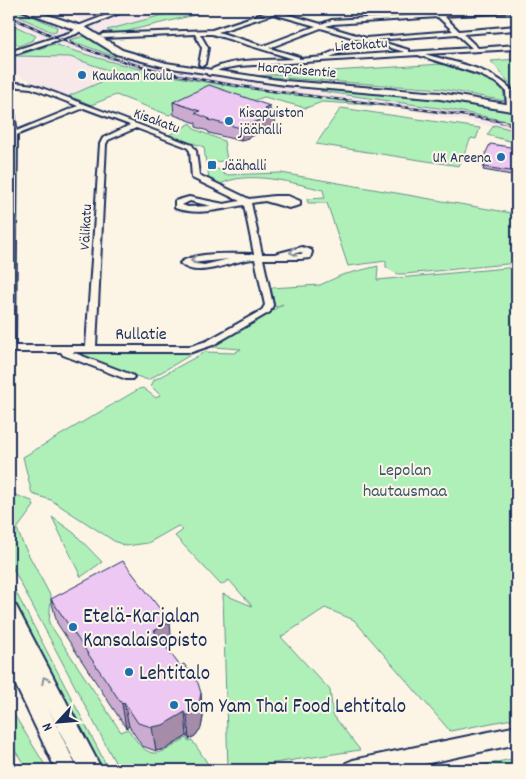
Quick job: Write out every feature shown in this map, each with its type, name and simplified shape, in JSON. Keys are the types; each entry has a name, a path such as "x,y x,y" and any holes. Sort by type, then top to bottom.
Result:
{"main road":[{"name":"Harapaisentie","path":"23,9 82,27 119,52 209,73 286,83 413,93 514,109"},
{"path":"9,612 91,770"},
{"path":"9,650 67,770"},
{"path":"354,770 517,735"}],"street":[{"path":"33,13 46,9"},
{"path":"9,54 64,36 127,9"},
{"path":"261,9 484,74 502,82 510,90 514,109"},
{"path":"103,36 212,32 290,9"},
{"path":"432,9 476,49"},
{"path":"263,48 332,22 517,10"},
{"path":"322,59 367,39 517,28"},
{"path":"212,32 303,60"},
{"path":"197,33 205,48 202,64"},
{"name":"Lietokatu","path":"209,73 216,68 229,65 517,47"},
{"name":"Kisakatu","path":"9,84 32,86 190,146 193,151 195,176 247,201"},
{"path":"9,104 11,135 9,348"},
{"path":"11,135 83,106"},
{"name":"Välikatu","path":"91,349 104,139 134,126"},
{"path":"224,206 189,199 178,203 178,206 184,210 224,206 247,201 268,200"},
{"path":"247,201 258,256"},
{"name":"Rullatie","path":"9,348 66,351 91,349 192,349 210,343 265,312 269,305 258,256"},
{"path":"242,258 200,268 189,267 184,263 191,259 274,257"},
{"path":"66,351 129,377"}],"shaded area":[{"path":"89,9 123,9 153,18 108,30 115,34 95,40 84,36 70,40 116,57 207,76 452,110 517,123 517,131 385,106 261,91 151,73 83,102 21,77 9,64 9,58 53,44 9,23 9,12 52,32 57,27 47,23 59,19 78,22 86,21 68,15"}],"green space":[{"path":"9,9 16,9 57,27 56,31 52,32 9,12"},
{"path":"185,9 220,9 115,34 107,30"},
{"path":"9,23 36,36 33,40 19,46 9,36"},
{"path":"84,36 95,40 116,57 69,40"},
{"path":"54,44 94,57 176,77 385,106 322,102 306,108 264,97 244,104 209,97 169,115 116,95 91,105 69,96 119,74 70,57 15,56"},
{"path":"517,59 517,103 516,91 491,61"},
{"path":"442,64 492,81 503,90 505,101 442,89 254,76"},
{"path":"336,88 416,96 517,112 517,123 452,110 320,91"},
{"path":"341,108 480,128 476,139 471,138 459,166 316,144"},
{"path":"191,123 194,129 224,141 227,160 206,164 204,147 169,135"},
{"path":"494,125 517,131 517,143 487,135"},
{"path":"218,169 225,175 281,173 517,214 517,263 405,274 398,274 386,267 386,261 348,266 327,203 308,203 307,199 325,198 323,190 284,181 256,178 230,180 219,185 209,180 208,171"},
{"name":"Lepolan hautausmaa","path":"378,266 377,280 517,267 517,718 450,731 354,620 325,608 281,637 330,690 333,715 360,750 228,770 223,594 252,606 229,580 221,585 175,536 183,530 178,526 148,543 126,546 114,541 51,500 32,494 23,457 139,389 143,388 156,398 160,395 151,386 154,380 205,352 234,353 241,349 213,347 283,304 275,307 271,288 320,285 342,275"},
{"path":"197,351 148,380 72,354"},
{"path":"13,494 32,501 34,506 17,529 51,597 49,623 121,732 128,729 142,747 154,753 167,750 186,738 189,741 192,740 208,764 209,770 119,770 9,561 9,505"},
{"path":"52,517 74,533 102,562 81,577"},
{"path":"9,579 109,770 100,770 9,597"},
{"path":"9,706 48,770 28,770 9,742"},
{"path":"517,758 517,770 458,770"}],"building":[{"path":"209,85 270,106 264,109 275,113 241,128 208,120 210,119 195,113 200,111 173,102"},
{"name":"UK Areena","path":"490,144 517,148 517,172 484,167 487,160 483,159"},
{"name":"Lehtitalo","path":"123,561 170,622 154,631 180,666 184,664 198,683 201,693 199,704 193,712 187,716 185,712 163,725 152,727 138,723 124,702 122,704 51,599"}],"railway":[{"path":"9,16 52,36 96,53 173,74 220,83 413,108 509,123"},
{"path":"502,122 517,125"}],"place":[{"name":"Kaukaan koulu","path":"82,75"},
{"name":"Kisapuiston jäähalli","path":"229,121"},
{"name":"UK Areena","path":"501,157"},
{"name":"Jäähalli","path":"212,165"},
{"name":"Etelä-Karjalan Kansalaisopisto","path":"73,627"},
{"name":"Lehtitalo","path":"129,672"},
{"name":"Tom Yam Thai Food Lehtitalo","path":"174,705"}]}
